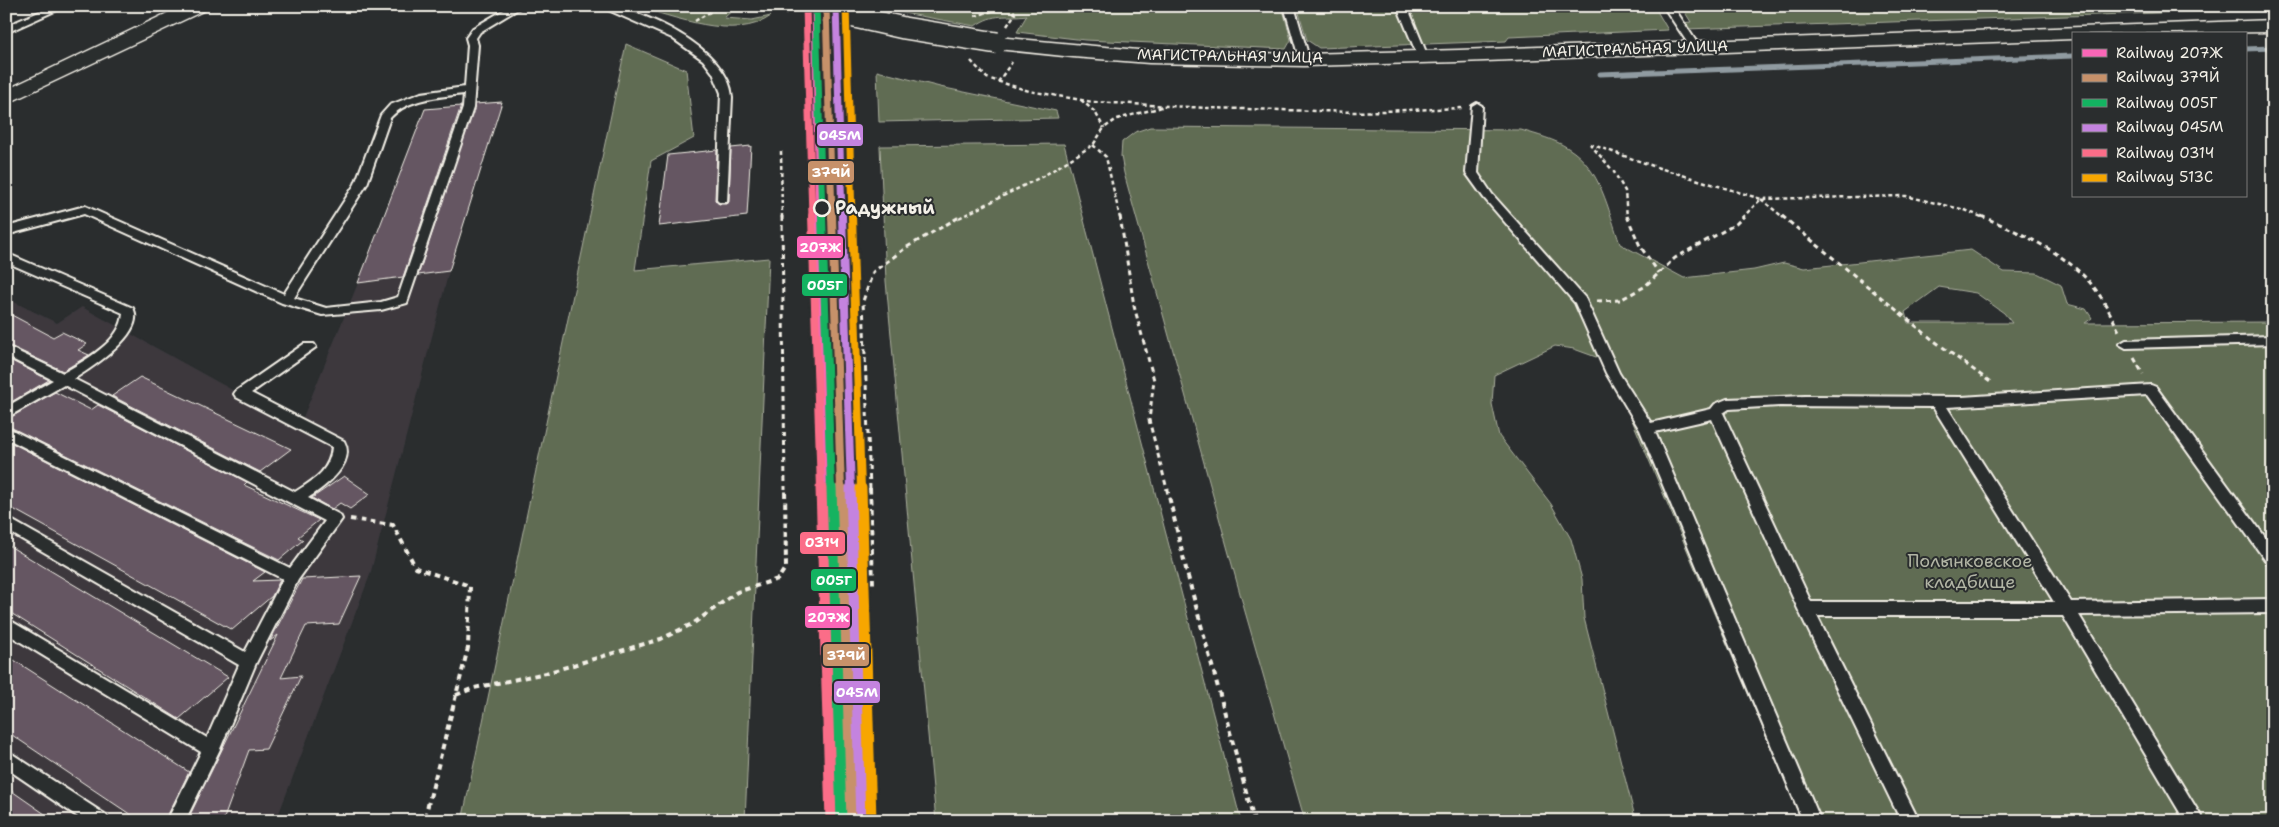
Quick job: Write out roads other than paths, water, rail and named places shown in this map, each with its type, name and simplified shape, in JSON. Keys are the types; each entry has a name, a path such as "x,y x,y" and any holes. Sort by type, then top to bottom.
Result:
{"main road":[{"path":"6,98 198,6"},
{"name":"МАГИСТРАЛЬНАЯ УЛИЦА","path":"806,6 904,28 1000,37 1079,52 1155,56 1423,57 2072,33"},
{"name":"МАГИСТРАЛЬНАЯ УЛИЦА","path":"2099,32 2273,26"}],"lane":[{"path":"6,30 61,6"},
{"path":"6,231 85,210 286,300 326,312 380,306 402,300 468,108 473,44 471,38 476,30 518,6"},
{"path":"604,6 661,27 680,38 703,56 716,71 726,91 723,200"},
{"path":"1289,6 1304,58"},
{"path":"1402,6 1423,57"},
{"path":"1668,6 1694,46"},
{"path":"286,300 361,184 385,117 394,107 425,95 469,90"},
{"path":"1477,106 1472,173 1488,196 1582,301 1613,373 1647,429 1812,821"},
{"path":"6,257 129,312 128,323 115,342 100,355 6,413"},
{"path":"2126,344 2273,340"},
{"path":"296,499 326,478 336,465 339,455 338,445 241,394 309,347"},
{"path":"6,350 335,519 292,576 248,662 211,749 176,821"},
{"path":"1647,429 1716,413 1720,407 1727,404 1771,401 1937,402 2151,390 2273,560"},
{"path":"1937,402 2067,609 2194,821"},
{"path":"1716,413 1806,609 1910,821"},
{"path":"6,432 292,576"},
{"path":"6,523 248,662"},
{"path":"1806,609 2067,609 2273,606"},
{"path":"6,625 211,749"},
{"path":"6,758 100,821"}],"waterway":[{"path":"2246,49 2273,48"},
{"path":"1600,74 2072,56"}],"rail line":[{"name":"207Ж","path":"815,6 832,821"},
{"name":"005Г","path":"816,6 841,821"},
{"name":"379Й","path":"826,6 851,821"},
{"name":"045М","path":"836,6 861,821"},
{"name":"513С","path":"846,6 871,820"},
{"name":"031Ч","path":"806,7 831,821"}],"place":[{"name":"Радужный","path":"822,208"}],"park label":[{"name":"Полынковское кладбище","path":"1970,571"}]}
